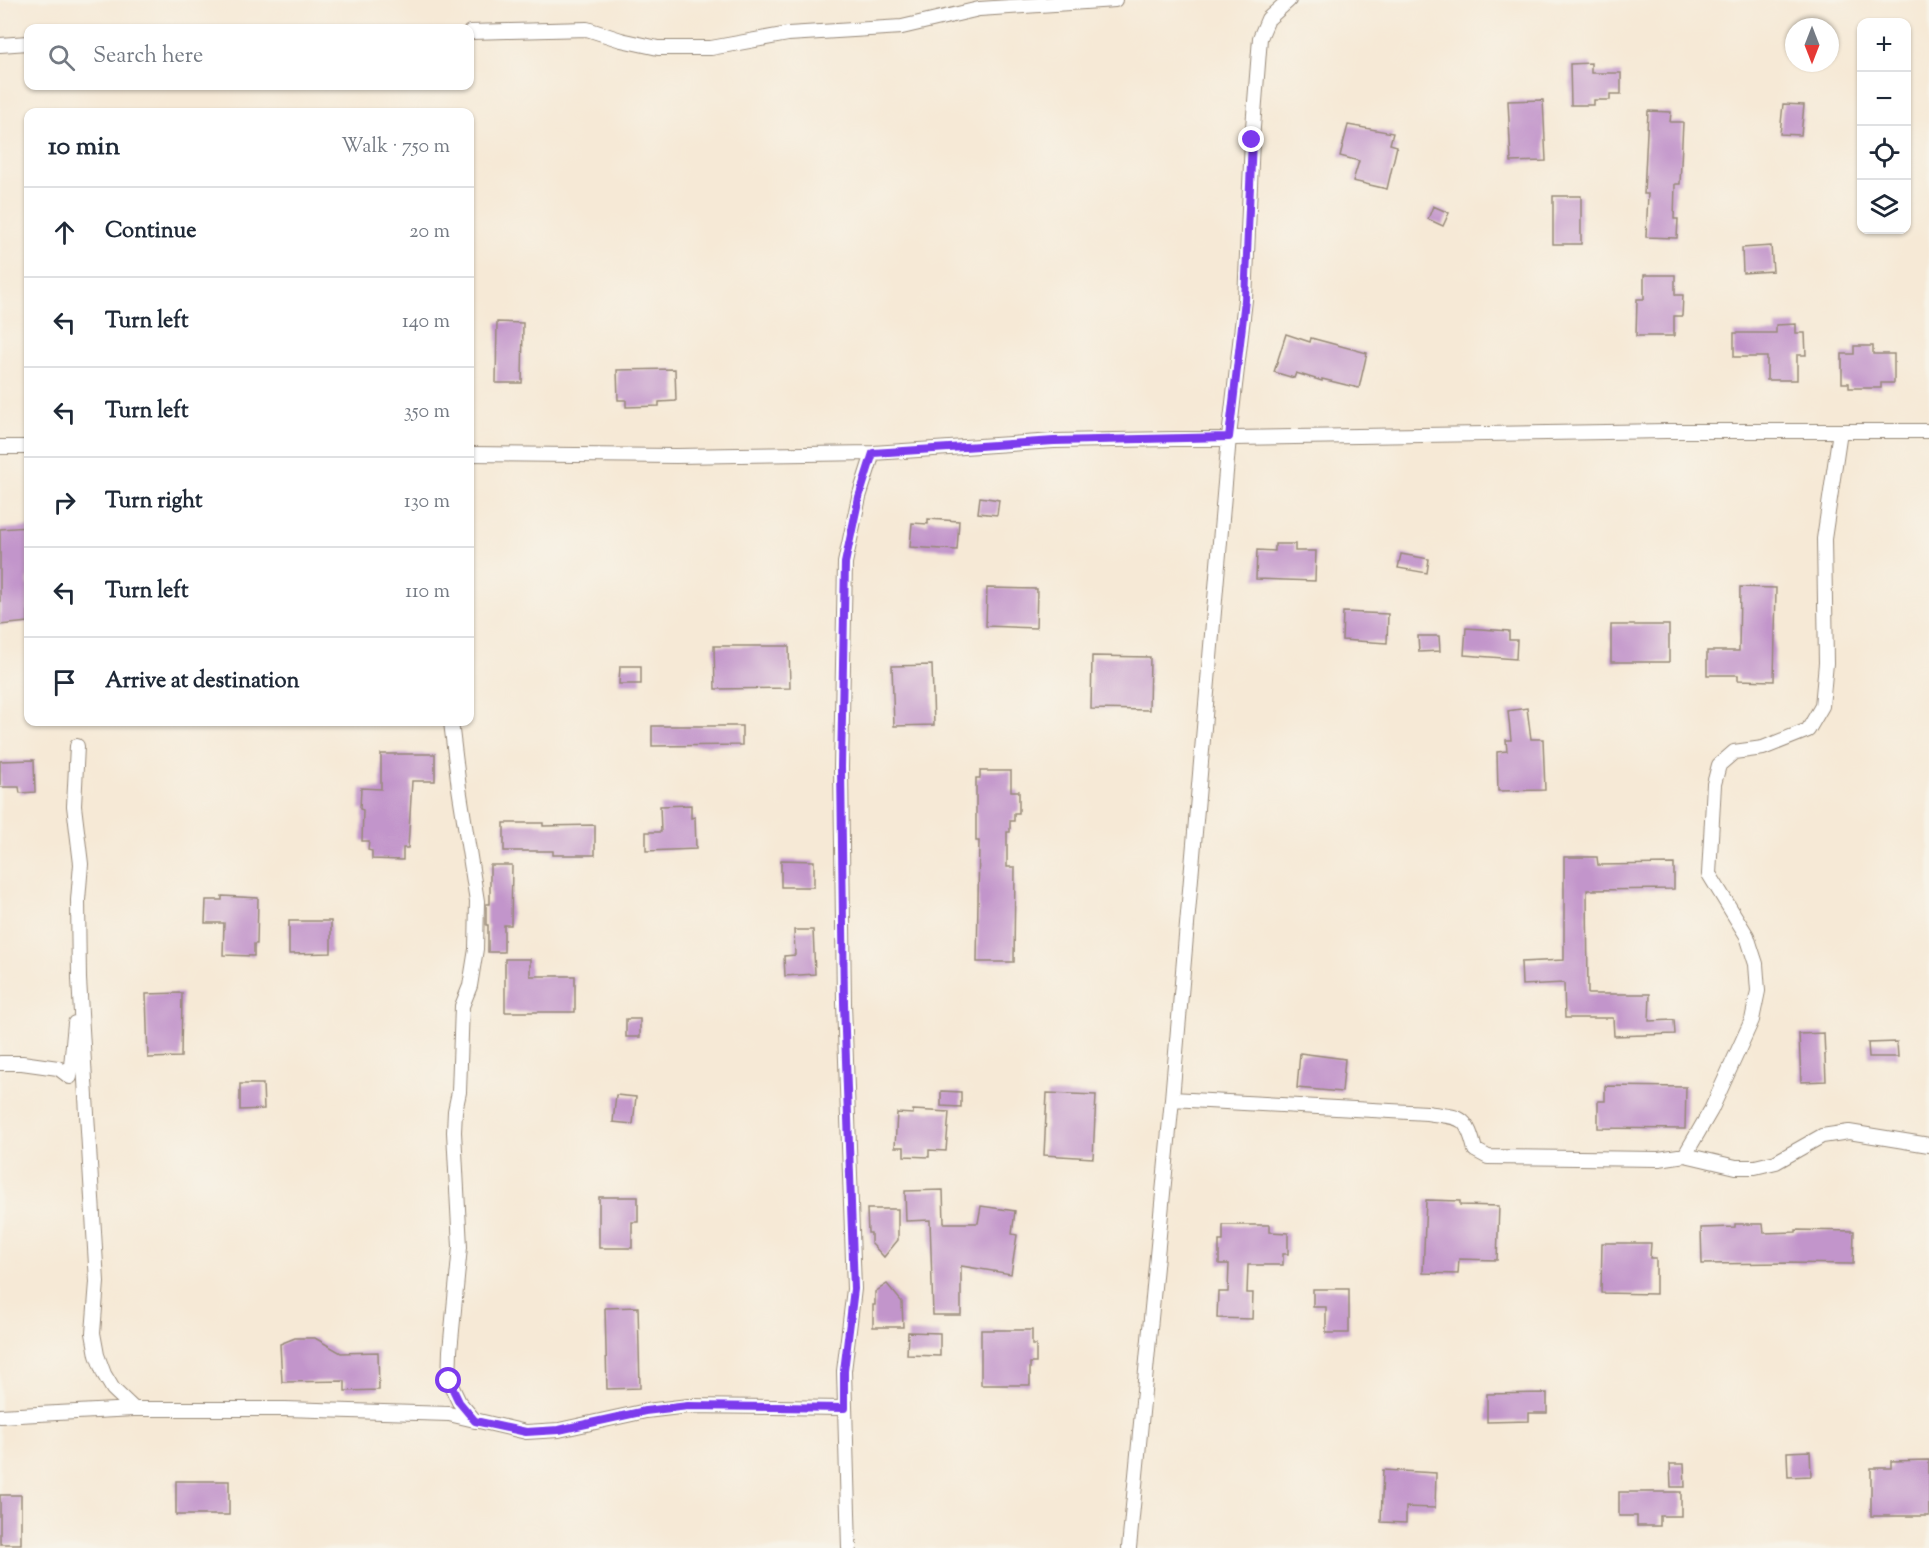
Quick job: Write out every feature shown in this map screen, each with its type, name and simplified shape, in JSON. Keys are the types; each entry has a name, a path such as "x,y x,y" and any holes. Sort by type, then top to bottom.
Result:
{"street":[{"path":"474,32 587,29 621,40 658,48 711,48 788,34 902,27 979,9 1115,0"},
{"path":"1130,1548 1172,1099 1229,437 1245,300 1252,140 1260,38 1268,19 1289,0"},
{"path":"0,45 24,43"},
{"path":"474,454 676,456 873,453 1054,441 1229,437 1666,431 1929,431"},
{"path":"1685,1155 1712,1110 1752,1020 1758,991 1756,964 1747,936 1709,874 1714,784 1719,765 1734,752 1763,748 1808,730 1822,706 1826,663 1824,539 1840,431"},
{"path":"0,447 24,447"},
{"path":"849,1548 844,1371 854,1289 844,1003 841,767 845,563 859,497 873,453"},
{"path":"451,726 477,901 476,949 470,987 462,1006 459,1092 454,1132 460,1247 449,1381 459,1402 475,1421"},
{"path":"77,746 74,806 81,864 78,900 79,979 97,1282 93,1333 97,1355 104,1374 113,1389 134,1409"},
{"path":"0,1063 22,1063 58,1068 70,1077 79,979"},
{"path":"1172,1099 1427,1113 1452,1117 1465,1122 1475,1150 1488,1157 1659,1159 1685,1155 1736,1167 1755,1167 1776,1162 1822,1136 1849,1132 1929,1145"},
{"path":"0,1416 134,1409 285,1409 449,1414 526,1432 559,1430 645,1411 688,1406 844,1408"}],"building":[{"path":"1591,63 1591,73 1621,73 1621,94 1610,94 1610,100 1594,100 1594,105 1571,105 1570,64"},
{"path":"1543,100 1546,161 1511,162 1508,101"},
{"path":"1783,104 1804,105 1801,135 1780,134"},
{"path":"1648,111 1671,112 1670,122 1683,122 1680,184 1675,184 1674,219 1678,219 1677,238 1646,237 1648,194 1644,194"},
{"path":"1348,125 1393,133 1390,144 1397,146 1387,189 1353,181 1359,161 1340,156"},
{"path":"1553,196 1581,196 1581,244 1553,244"},
{"path":"1433,206 1449,213 1443,226 1428,219"},
{"path":"1771,246 1773,271 1743,273 1742,248"},
{"path":"1644,275 1675,275 1675,295 1683,295 1682,316 1674,316 1674,336 1636,336 1637,299 1644,299"},
{"path":"497,322 523,323 522,383 496,383"},
{"path":"1796,324 1796,333 1805,333 1806,355 1797,355 1797,380 1767,380 1767,357 1734,357 1734,333 1776,333 1776,325"},
{"path":"1286,334 1310,342 1311,338 1367,353 1359,388 1296,373 1294,378 1274,372"},
{"path":"1854,346 1873,346 1873,354 1894,354 1894,383 1881,383 1881,388 1849,388 1849,383 1842,383 1842,354 1854,354"},
{"path":"675,369 676,401 659,402 659,406 626,407 626,400 618,400 617,370"},
{"path":"980,497 999,500 997,515 978,513"},
{"path":"928,519 959,521 957,550 910,547 912,523 928,524"},
{"path":"24,527 24,622 0,625 0,529"},
{"path":"1275,544 1295,544 1295,551 1316,551 1315,581 1256,579 1257,550 1275,551"},
{"path":"1401,554 1429,559 1427,573 1398,568"},
{"path":"1740,587 1776,588 1774,681 1738,680 1738,675 1707,675 1707,651 1739,651"},
{"path":"987,588 1037,589 1036,628 986,626"},
{"path":"1343,612 1388,614 1387,643 1342,640"},
{"path":"1611,625 1669,625 1669,662 1611,662"},
{"path":"1466,628 1509,631 1509,640 1517,640 1516,659 1464,655"},
{"path":"1418,636 1439,636 1440,651 1419,652"},
{"path":"714,646 789,646 790,688 715,689"},
{"path":"1092,656 1150,657 1149,710 1091,709"},
{"path":"932,665 934,725 894,726 892,666"},
{"path":"620,666 641,666 641,684 619,684"},
{"path":"1527,708 1531,739 1543,739 1545,790 1498,791 1497,752 1507,751 1506,740 1511,740 1508,711"},
{"path":"652,726 742,726 742,745 652,746"},
{"path":"381,754 435,754 435,781 412,781 408,848 403,848 403,860 372,859 372,851 368,850 369,841 362,841 361,788 381,789"},
{"path":"34,760 35,792 20,793 19,787 0,787 0,761"},
{"path":"980,771 1011,771 1011,791 1019,791 1019,813 1014,813 1014,821 1010,821 1010,832 1007,832 1007,867 1015,867 1014,962 977,962 979,841 976,841 976,778 980,778"},
{"path":"691,805 691,818 695,817 696,849 646,851 646,832 661,832 660,806"},
{"path":"504,823 543,823 543,826 595,825 595,855 553,855 553,851 504,851"},
{"path":"1564,857 1597,857 1598,865 1674,864 1674,889 1587,890 1588,994 1650,994 1649,1021 1674,1020 1675,1034 1614,1036 1613,1018 1565,1018 1564,983 1522,985 1521,962 1564,960"},
{"path":"781,860 814,861 814,887 781,887"},
{"path":"490,865 512,865 511,925 504,925 504,952 488,952 486,904 490,904"},
{"path":"222,896 258,898 257,944 254,944 254,956 223,955 224,923 205,923 206,900 222,900"},
{"path":"289,921 331,921 331,953 289,954"},
{"path":"794,930 813,930 815,974 785,976 784,956 795,955"},
{"path":"505,959 530,959 530,976 575,976 575,1012 505,1012"},
{"path":"182,993 181,1057 148,1058 146,994"},
{"path":"626,1019 640,1019 640,1037 626,1037"},
{"path":"1824,1033 1826,1081 1801,1082 1799,1034"},
{"path":"1897,1042 1898,1057 1869,1057 1868,1043"},
{"path":"1300,1053 1345,1059 1342,1092 1297,1088"},
{"path":"240,1084 263,1084 264,1109 240,1110"},
{"path":"1605,1086 1686,1087 1685,1129 1598,1128 1598,1101 1605,1101"},
{"path":"941,1091 961,1092 961,1107 941,1106"},
{"path":"1047,1093 1096,1095 1093,1158 1044,1155"},
{"path":"616,1095 636,1097 633,1124 613,1122"},
{"path":"913,1110 949,1112 946,1151 929,1150 929,1157 904,1156 904,1147 895,1147 897,1113 913,1114"},
{"path":"943,1190 944,1223 978,1223 981,1206 1015,1211 1012,1234 1017,1235 1011,1274 961,1266 961,1315 933,1315 930,1220 906,1221 905,1191"},
{"path":"599,1197 638,1197 638,1222 632,1222 632,1248 599,1248"},
{"path":"1426,1200 1460,1201 1460,1205 1499,1206 1497,1260 1459,1259 1458,1274 1423,1273"},
{"path":"867,1209 898,1209 898,1240 884,1257 871,1243 871,1233 868,1233"},
{"path":"1735,1224 1763,1224 1764,1233 1796,1232 1796,1230 1854,1231 1853,1264 1702,1264 1701,1228 1735,1227"},
{"path":"1223,1225 1270,1225 1270,1232 1288,1233 1288,1254 1283,1254 1283,1265 1248,1265 1247,1293 1253,1293 1252,1319 1217,1318 1218,1292 1228,1292 1229,1264 1219,1264 1219,1241 1223,1241"},
{"path":"1602,1243 1651,1243 1650,1258 1656,1258 1656,1294 1601,1293"},
{"path":"887,1284 902,1302 903,1327 873,1327 875,1292"},
{"path":"1313,1289 1349,1289 1349,1333 1326,1333 1326,1307 1313,1307"},
{"path":"638,1307 640,1388 607,1389 605,1308"},
{"path":"981,1330 1032,1330 1032,1345 1036,1345 1036,1363 1030,1363 1030,1385 981,1385"},
{"path":"908,1332 940,1333 940,1356 907,1355"},
{"path":"295,1338 315,1338 341,1353 378,1352 379,1390 345,1391 345,1381 282,1382 280,1344"},
{"path":"1547,1393 1547,1413 1529,1413 1529,1421 1487,1422 1487,1394"},
{"path":"1810,1451 1811,1476 1788,1477 1787,1452"},
{"path":"1929,1460 1929,1516 1871,1516 1871,1468 1891,1468 1891,1461"},
{"path":"1670,1464 1684,1464 1685,1487 1671,1487"},
{"path":"1383,1470 1436,1473 1435,1508 1406,1507 1406,1523 1381,1522"},
{"path":"176,1481 229,1481 229,1515 176,1515"},
{"path":"1619,1492 1681,1492 1681,1516 1660,1516 1660,1526 1637,1526 1637,1516 1619,1516"},
{"path":"0,1495 21,1495 21,1544 0,1544"}],"route":[{"path":"449,1381 459,1402 475,1421 526,1432 559,1430 645,1411 688,1406 844,1408 844,1371 854,1289 844,1003 841,767 845,563 859,497 873,453 1054,441 1229,437 1245,300 1252,140"}]}
